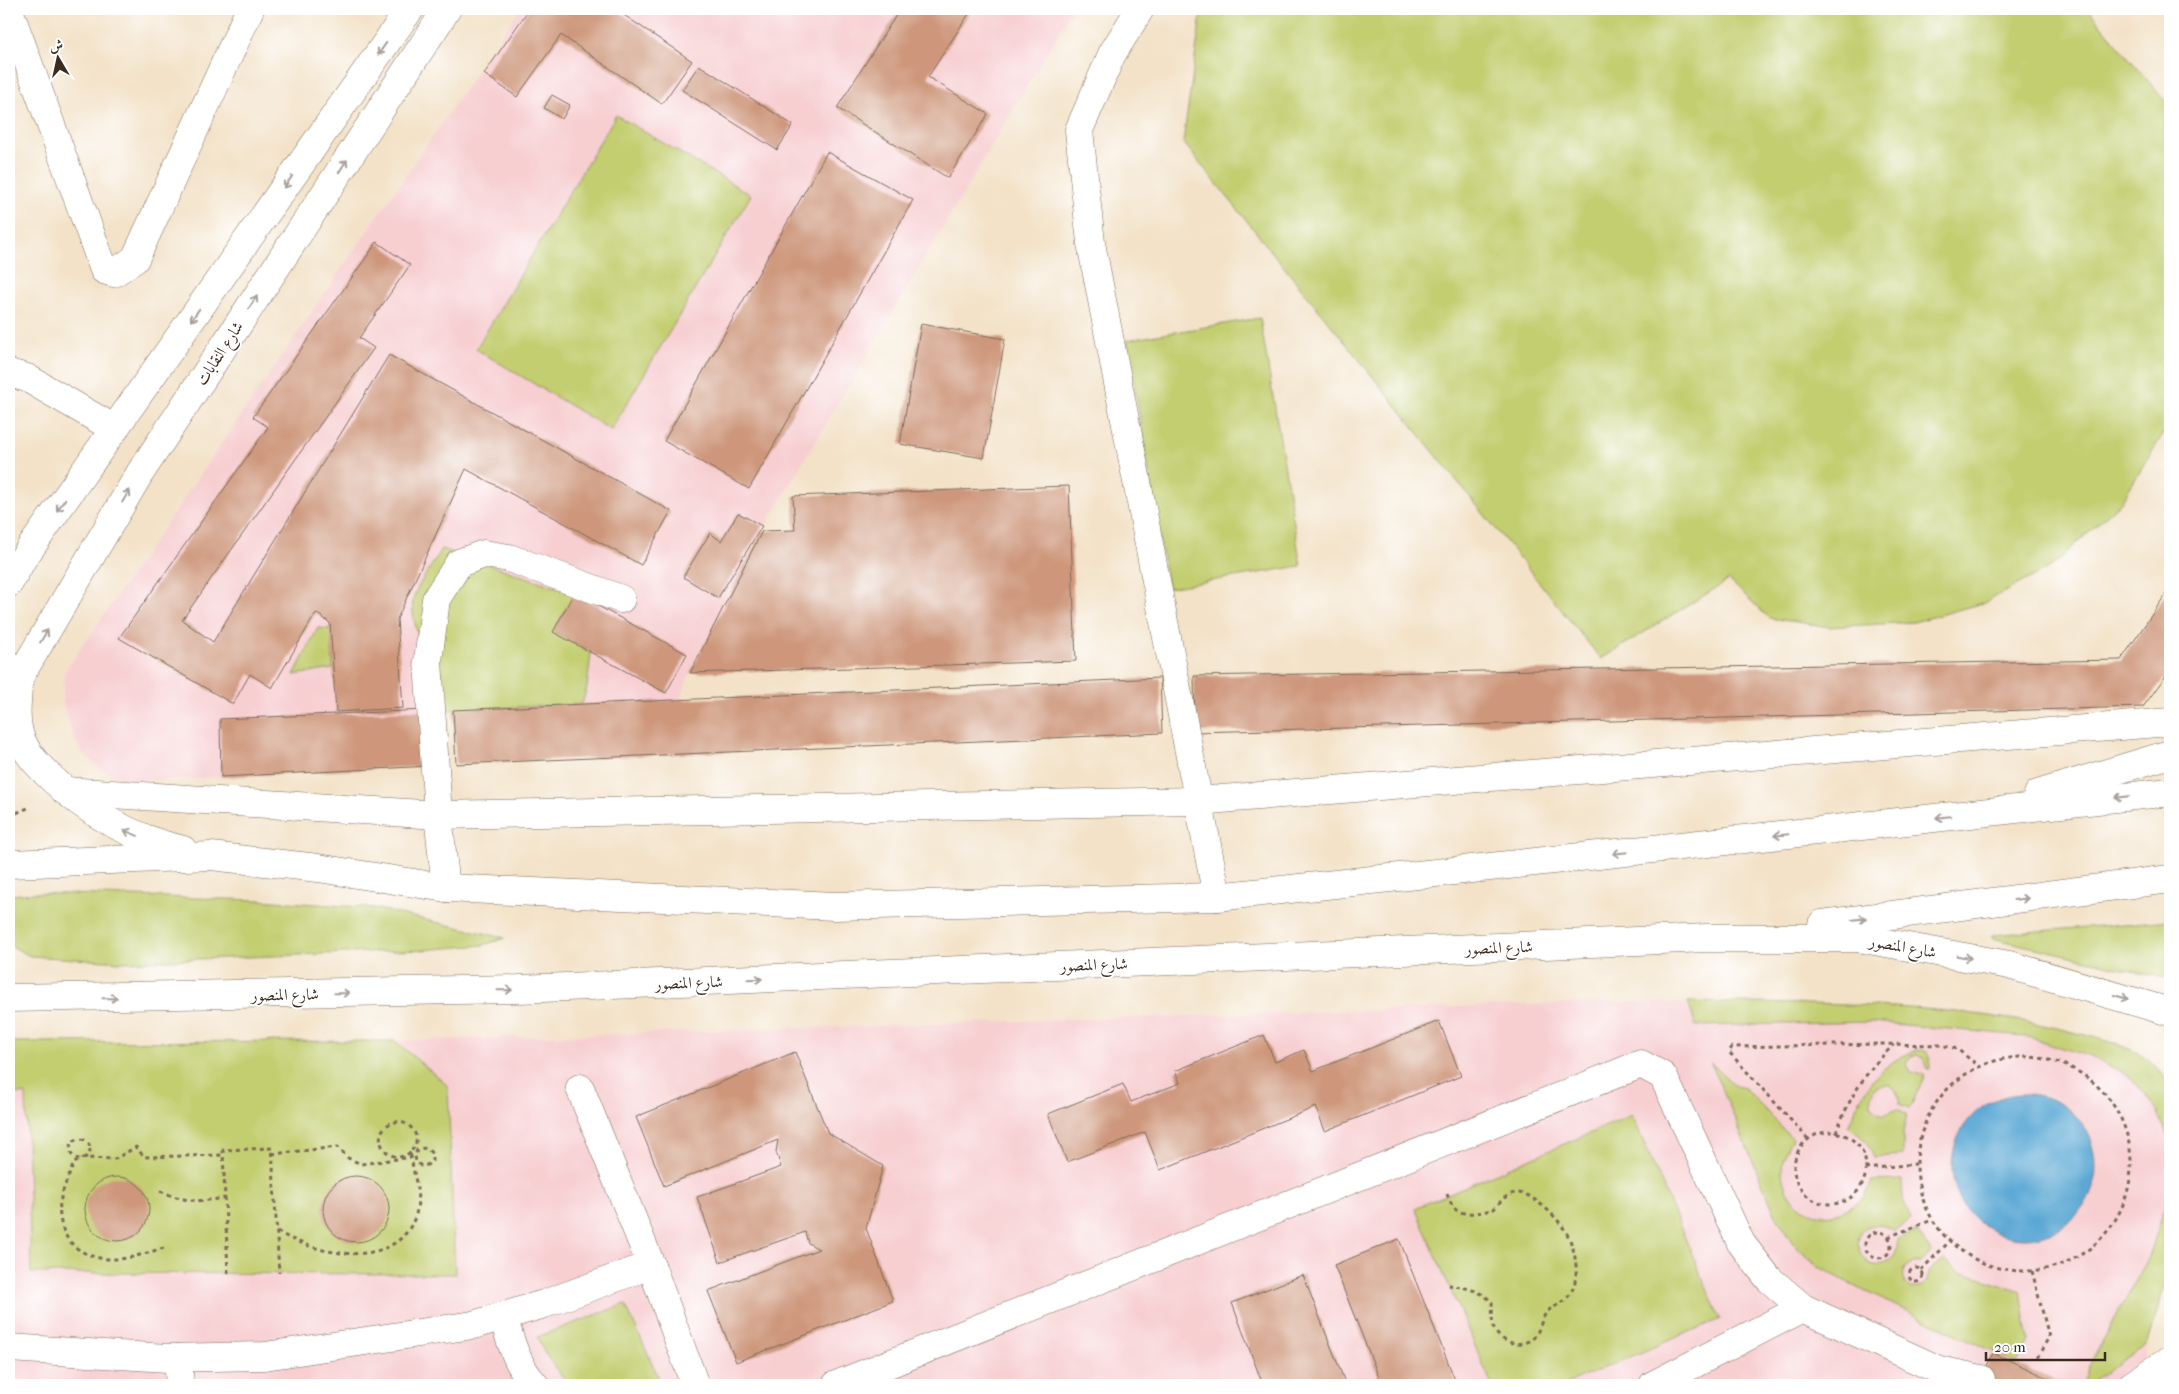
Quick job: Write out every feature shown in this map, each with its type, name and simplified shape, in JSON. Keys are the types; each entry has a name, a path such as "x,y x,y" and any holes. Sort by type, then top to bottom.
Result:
{"main road":[{"path":"9,10 104,270 114,273 136,259 250,9"},
{"path":"9,583 16,558 115,429 410,9"},
{"name":"شارع النقابات","path":"9,708 19,678 140,473 447,9"},
{"path":"1140,9 1112,54 1079,130 1091,243 1217,897"},
{"path":"9,373 27,378 115,429"},
{"path":"446,888 438,815 428,661 436,599 458,564 484,554 508,558 622,599"},
{"path":"19,678 16,718 20,738 28,755 65,791 91,811 121,828 162,845 212,856 318,868 446,888 834,906 1217,897 2170,792"},
{"path":"65,791 438,815 1197,801 2170,722"},
{"path":"1973,814 2170,754"},
{"path":"9,864 212,856"},
{"path":"1707,938 2170,880"},
{"name":"شارع المنصور","path":"9,998 519,989 1707,938 1858,938 2009,965 2170,1012"},
{"path":"9,981 80,998"},
{"path":"836,1385 1641,1064 1663,1076 1741,1243 1769,1280 1803,1308 1947,1378 1981,1379"},
{"path":"580,1088 651,1265 695,1385"},
{"path":"9,1348 178,1358 265,1356 473,1325 544,1304 651,1265"},
{"path":"1653,1385 1803,1308"},
{"path":"503,1316 512,1346 528,1378 535,1385"},
{"path":"178,1358 180,1385"},
{"path":"2132,1385 2170,1360"}],"path":[{"path":"1836,1133 1852,1095 1871,1068 1894,1044"},
{"path":"1808,1139 1729,1052 1732,1046 1894,1044 1941,1046 1957,1049 1980,1067"},
{"path":"2013,1057 2047,1059 2078,1072 2104,1094 2123,1122 2131,1155 2128,1188 2116,1220 2094,1245 2065,1263 2032,1271 2002,1269 1974,1259 1949,1242 1932,1220 1923,1202 1918,1184 1916,1164 1921,1133 1934,1106 1954,1083 1980,1067 2013,1057"},
{"path":"402,1121 412,1127 417,1138 414,1148 410,1152 406,1156 395,1157 385,1151 380,1141 383,1130 391,1122 402,1121"},
{"path":"1836,1133 1853,1141 1861,1150 1866,1169 1862,1186 1854,1196 1832,1205 1820,1203 1809,1198 1798,1186 1793,1169 1800,1147 1808,1139 1818,1134 1836,1133"},
{"path":"164,1248 126,1258 106,1259 86,1255 70,1242 62,1232 60,1201 74,1163 84,1158 90,1154 91,1146 87,1140 80,1138 73,1141 69,1146 70,1154 76,1159 84,1158 115,1159 136,1147 144,1157 224,1155"},
{"path":"272,1154 338,1147 348,1158 361,1164 413,1156"},
{"path":"228,1273 223,1150 272,1148 279,1273"},
{"path":"277,1231 299,1243 344,1253 366,1254 396,1243 409,1229 416,1214 419,1196 413,1156 417,1150 423,1148 429,1150 432,1154 432,1160 427,1165 421,1166 416,1162 413,1156 410,1152"},
{"path":"1866,1169 1916,1164"},
{"path":"160,1191 181,1200 195,1202 225,1198"},
{"path":"1447,1194 1455,1208 1466,1212 1494,1209 1501,1200 1510,1194 1519,1192 1531,1197 1564,1227 1570,1242 1577,1279 1562,1304 1547,1312 1536,1336 1530,1341 1521,1343 1510,1342 1501,1338 1497,1333 1494,1328 1492,1302 1483,1293 1468,1288 1449,1286"},
{"path":"1888,1237 1932,1220"},
{"path":"1881,1233 1888,1237 1891,1250 1885,1256 1877,1258 1867,1252 1867,1239 1872,1234 1881,1233"},
{"path":"1921,1270 1949,1242"},
{"path":"1913,1269 1921,1270 1923,1274 1921,1279 1917,1281 1911,1279 1910,1272 1913,1269"},
{"path":"2032,1271 2049,1337 2037,1358"}],"shaded area":[{"path":"520,9 1073,9 762,531 690,673 680,701 220,719 221,777 143,781 125,780 106,773 83,754 71,731 63,704 64,673"},
{"path":"1620,1002 1941,1009 2026,1021 2097,1038 2142,1054 2166,1079 2170,1087 2170,1271 2147,1344 2138,1385 9,1385 9,1042 395,1041"}],"green space":[{"path":"1202,9 2088,9 2170,107 2170,423 2121,502 2052,566 1986,602 1914,622 1830,627 1769,618 1729,580 1601,659 1183,142"},
{"path":"616,115 751,195 611,430 476,349"},
{"path":"1260,318 1301,566 1168,588 1127,340"},
{"path":"442,549 574,593 553,632 591,653 587,687 582,704 445,710 418,636 413,606 414,596 423,578"},
{"path":"318,628 331,629 333,669 294,675"},
{"path":"35,893 259,900 374,908 505,938 484,945 423,950 122,962 30,956 9,945 9,895"},
{"path":"2170,920 2170,979 1992,938 1992,935"},
{"path":"1688,1002 1827,1004 1966,1013 2057,1028 2120,1045 2144,1056 2157,1068 2170,1087 2170,1142 2157,1110 2128,1075 2091,1057 2025,1036 1872,1022 1696,1026"},
{"path":"395,1041 448,1086 455,1274 31,1273 26,1094 9,1094 9,1042"},
{"path":"1923,1050 1929,1053 1930,1070 1927,1070 1924,1059 1917,1055 1911,1056 1906,1063 1911,1072 1925,1075 1910,1108 1899,1104 1897,1092 1887,1084 1875,1088 1873,1092 1871,1104 1879,1113 1884,1115 1897,1109 1907,1114 1903,1132 1903,1155 1874,1157 1864,1139 1848,1126 1872,1081 1899,1058 1915,1051"},
{"path":"1711,1063 1735,1086 1745,1088 1792,1139 1784,1157 1782,1174 1786,1189 1794,1201 1806,1210 1821,1214 1836,1213 1863,1199 1872,1181 1902,1180 1903,1199 1911,1220 1893,1231 1887,1227 1875,1225 1866,1228 1860,1234 1859,1250 1869,1264 1877,1265 1890,1260 1896,1252 1897,1239 1917,1231 1932,1251 1921,1263 1906,1267 1903,1272 1903,1278 1909,1287 1915,1288 1924,1285 1928,1272 1943,1259 1960,1272 2021,1291 2029,1342 2018,1363 1866,1292 1819,1267 1794,1245 1776,1216"},
{"path":"1632,1115 1720,1319 1564,1385 1492,1385 1415,1208"},
{"path":"2170,1192 2170,1271 2147,1344 2087,1385 2083,1385 2088,1368 2149,1257"},
{"path":"625,1304 662,1385 573,1385 567,1381 548,1357 537,1337"}],"water":[{"path":"2024,1094 2052,1099 2075,1115 2091,1138 2096,1166 2091,1194 2075,1217 2052,1233 2024,1238 1996,1233 1973,1217 1957,1194 1952,1166 1957,1138 1973,1115 1996,1099"}],"building":[{"path":"529,9 615,9 692,61 662,104 561,35 517,97 484,74"},
{"path":"900,9 972,9 928,77 988,114 948,178 837,108"},
{"path":"699,65 793,125 777,150 682,90"},
{"path":"552,95 570,105 562,119 544,108"},
{"path":"827,152 913,200 749,489 664,441"},
{"path":"377,242 410,265 359,338 374,348 182,620 213,642 389,355 671,511 641,565 466,469 397,619 403,708 336,712 330,623 316,613 272,688 250,674 233,704 119,638 268,427 253,417"},
{"path":"921,324 1005,339 984,458 900,444"},
{"path":"1069,486 1076,661 690,673 762,531 795,530 793,496"},
{"path":"738,513 762,526 718,598 683,577 710,533 721,541"},
{"path":"2170,588 2170,670 2143,707 1195,732 1194,676 2121,660"},
{"path":"574,593 687,654 666,693 553,632"},
{"path":"1160,678 1162,733 456,764 453,710"},
{"path":"427,710 431,766 221,777 220,719"},
{"path":"1439,1021 1461,1076 1325,1131 1316,1107 1160,1170 1145,1132 1067,1162 1048,1114 1123,1084 1131,1102 1180,1083 1175,1071 1264,1035 1275,1062 1304,1050 1313,1071"},
{"path":"795,1052 828,1133 883,1166 866,1228 893,1301 736,1362 708,1291 819,1249 808,1243 805,1232 720,1262 697,1197 781,1167 776,1152 778,1140 664,1186 636,1117"},
{"path":"356,1176 368,1179 379,1186 386,1197 389,1209 386,1221 379,1232 368,1239 356,1242 344,1239 333,1232 326,1221 323,1209 326,1197 333,1186 344,1179"},
{"path":"111,1177 123,1177 140,1186 147,1197 149,1209 147,1221 140,1232 123,1241 111,1241 99,1236 90,1227 85,1215 85,1203 90,1191 99,1182"},
{"path":"1399,1239 1457,1385 1382,1385 1334,1265"},
{"path":"1303,1275 1346,1385 1263,1385 1232,1303"},
{"path":"1993,1353 2057,1382 2056,1385 1978,1385"}]}
